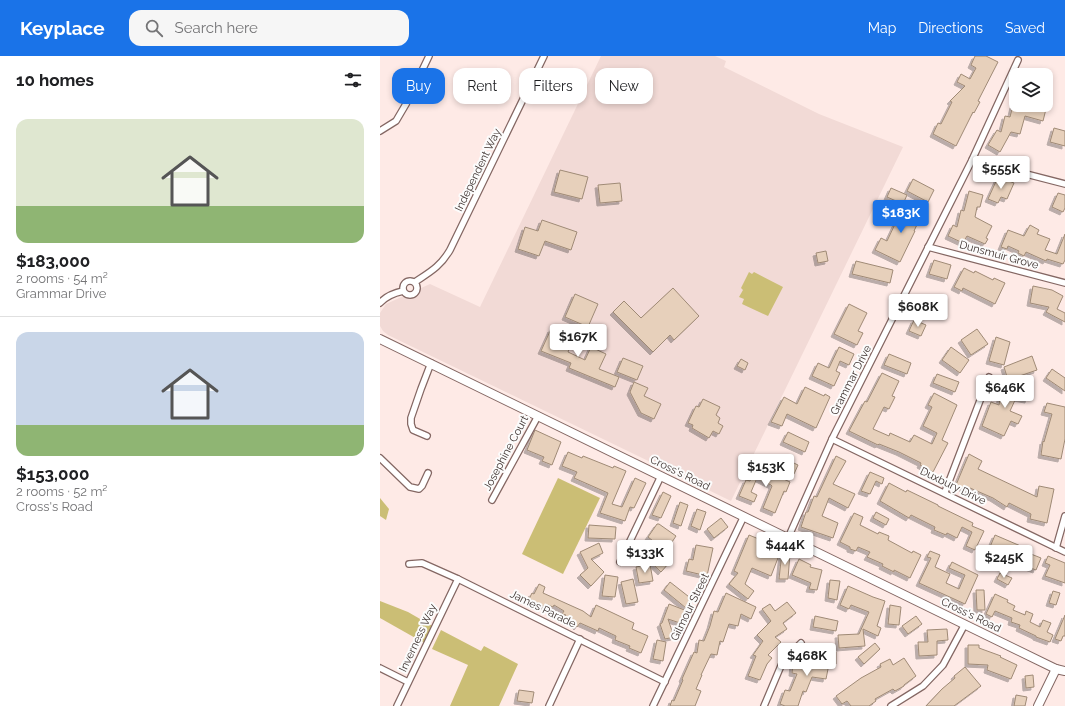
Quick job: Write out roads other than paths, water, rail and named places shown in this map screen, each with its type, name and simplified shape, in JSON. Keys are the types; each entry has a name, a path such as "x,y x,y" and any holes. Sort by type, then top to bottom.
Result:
{"street":[{"path":"380,131 396,121 406,104 429,56"},
{"name":"Independent Way","path":"415,282 443,261 450,250 544,56"},
{"name":"Grammar Drive","path":"788,538 832,439 972,160 1018,60"},
{"path":"972,160 1065,184"},
{"name":"Dunsmuir Grove","path":"928,247 1065,283"},
{"path":"410,280 415,282 418,286 415,293 408,295 403,291 405,283 410,280"},
{"path":"380,304 389,296 403,291"},
{"name":"Cross's Road","path":"380,339 1056,669 1065,671"},
{"path":"427,436 413,430 411,424 420,389 432,364"},
{"path":"945,492 989,377"},
{"name":"Josephine Court","path":"492,500 538,416"},
{"name":"Duxbury Drive","path":"832,439 945,492 1065,552"},
{"path":"380,458 410,486 419,489 428,473"},
{"path":"620,562 662,476"},
{"name":"Gilmour Street","path":"653,706 744,516"},
{"path":"1056,548 1065,516"},
{"name":"James Parade","path":"409,564 422,563 458,579 665,682"},
{"name":"Inverness Way","path":"397,706 458,579"},
{"path":"891,706 923,686 943,665 965,624"},
{"path":"549,706 580,639"},
{"path":"764,706 783,661 802,643"},
{"path":"380,668 408,682"},
{"path":"1038,706 1056,669"}]}
